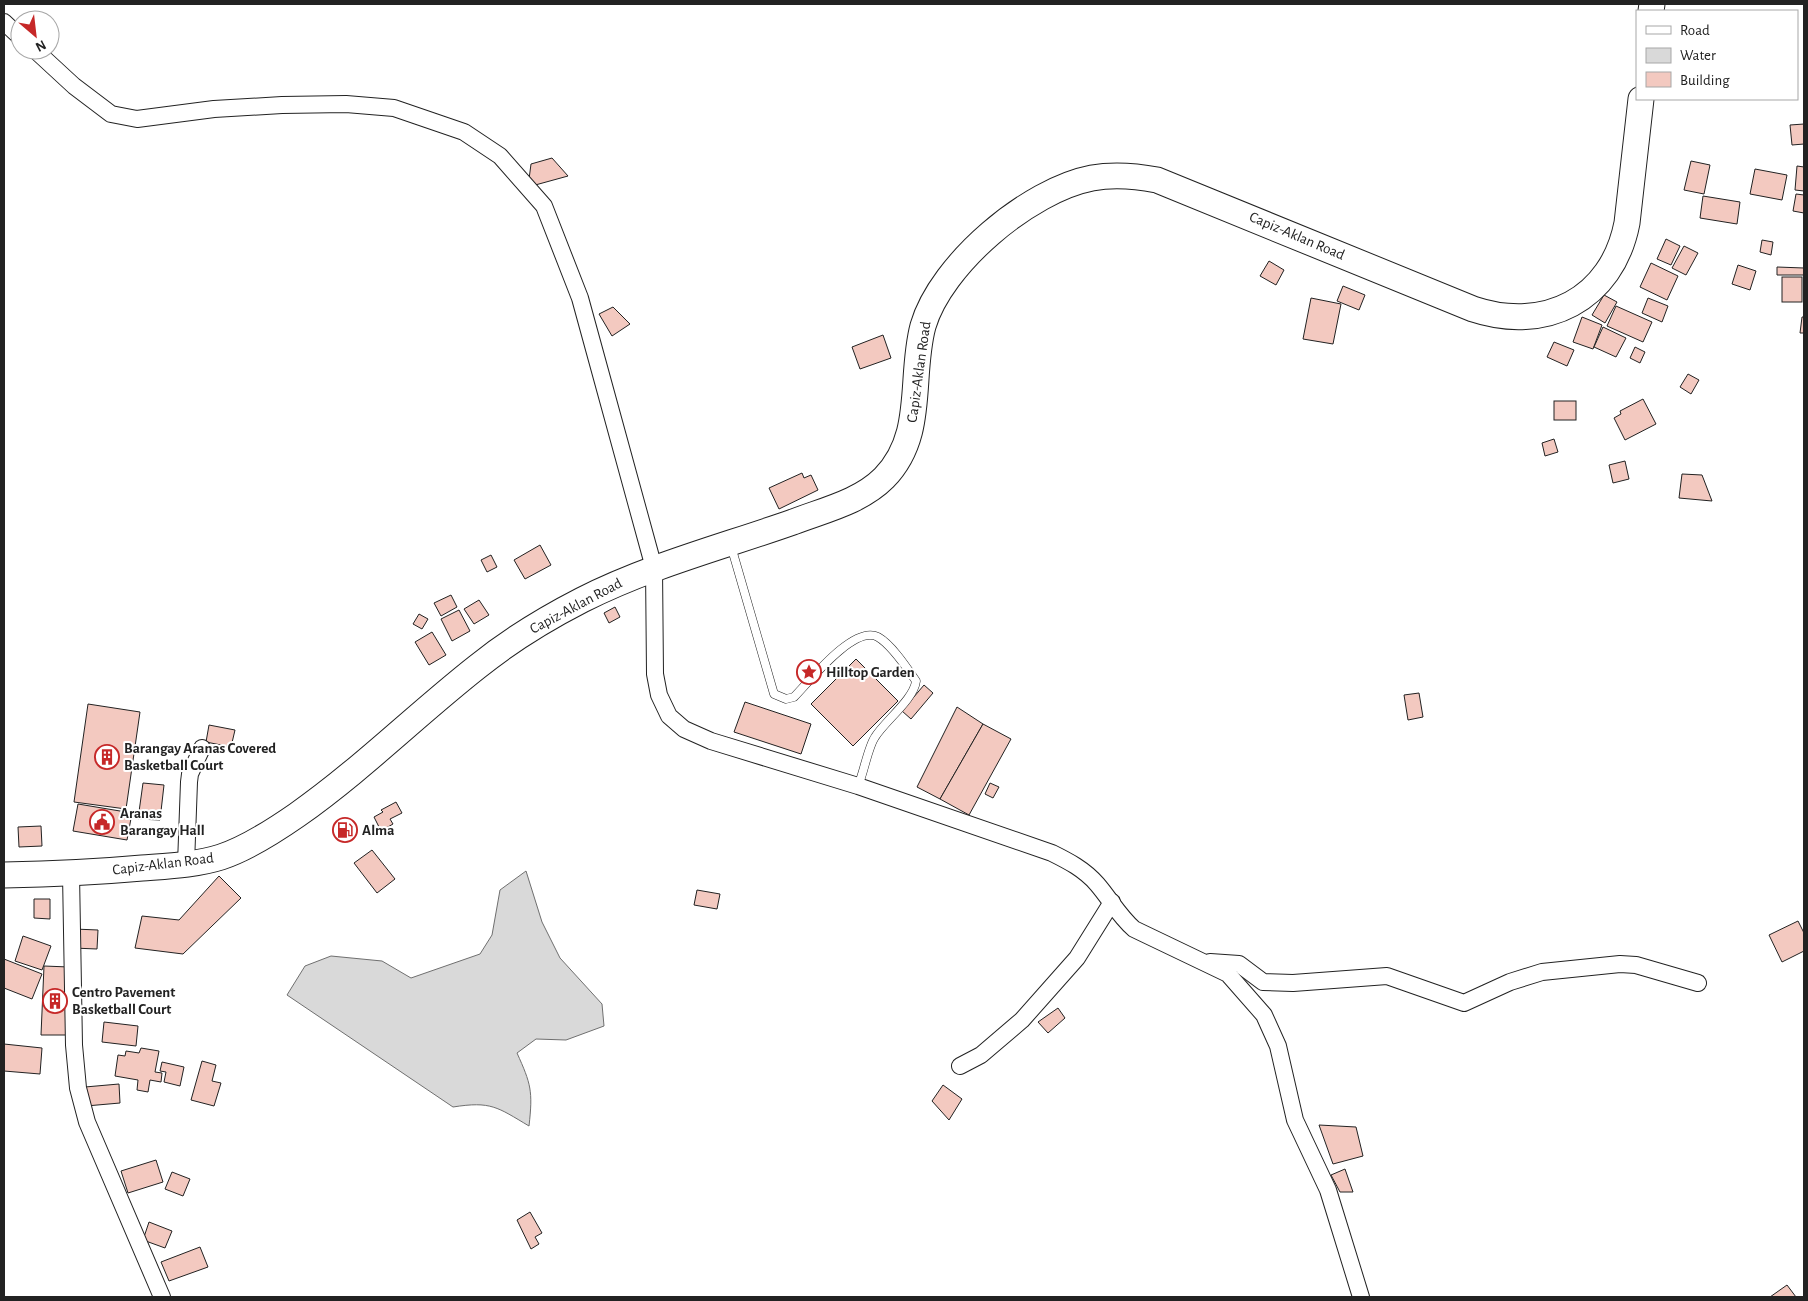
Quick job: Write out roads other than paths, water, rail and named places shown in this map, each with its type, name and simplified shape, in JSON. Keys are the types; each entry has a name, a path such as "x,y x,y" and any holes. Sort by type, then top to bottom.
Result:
{"main road":[{"name":"Capiz-Aklan Road","path":"4,875 71,874 186,864 221,857 272,832 337,787 478,666 532,628 583,600 654,568 731,544 855,499 883,479 903,451 910,433 922,329 937,296 975,248 998,227 1052,192 1086,180 1116,175 1157,180 1473,309 1492,316 1529,318 1554,312 1578,300 1592,290 1612,264 1624,237 1627,223 1641,100"}],"street":[{"path":"46,60 74,86 111,114 137,119 214,109 282,105 346,104 394,108 464,132 500,156 544,206 580,298 654,568 655,674 659,695 669,716 684,730 711,740 858,786 1052,853 1077,866 1095,882 1112,902 1121,918 1134,929 1228,974 1264,1015 1278,1046 1295,1120 1328,1190 1361,1297"},
{"path":"186,864 186,820 190,774 202,748"},
{"path":"71,874 74,1045 78,1088 90,1130 162,1297"},
{"path":"960,1066 989,1050 1022,1020 1077,958 1112,902"},
{"path":"1205,962 1223,961 1239,964 1263,982 1293,983 1387,976 1464,1003 1510,982 1542,972 1620,964 1636,964 1698,983"}],"lane":[{"path":"731,544 774,694 786,699 794,697 838,651 866,635 878,637 903,662 916,680 912,693 874,739 858,786"}],"water":[{"path":"526,871 542,922 560,958 602,1004 604,1026 566,1040 536,1039 517,1053 530,1088 529,1126 501,1110 485,1105 453,1107 287,995 305,966 331,956 382,961 411,978 480,954 492,935 500,890"}],"place":[{"name":"Hilltop Garden","path":"809,672"},
{"name":"Barangay Aranas Covered Basketball Court","path":"107,757"},
{"name":"Aranas Barangay Hall","path":"102,822"},
{"name":"Alma","path":"345,830"},
{"name":"Centro Pavement Basketball Court","path":"55,1001"}]}
